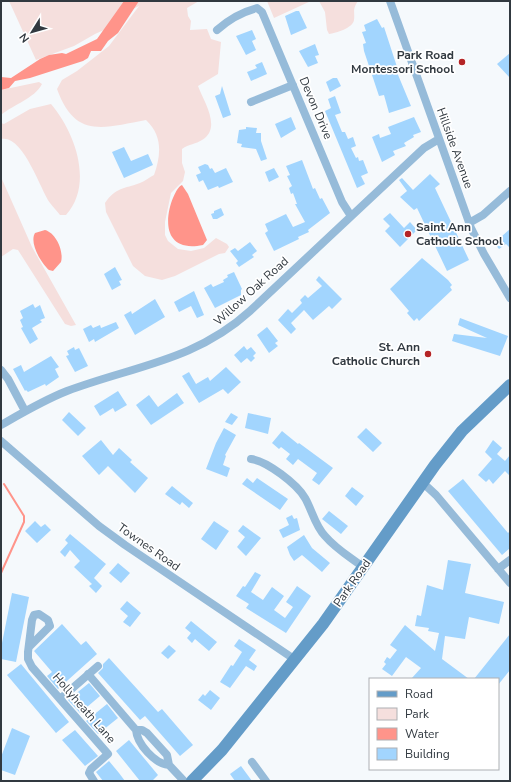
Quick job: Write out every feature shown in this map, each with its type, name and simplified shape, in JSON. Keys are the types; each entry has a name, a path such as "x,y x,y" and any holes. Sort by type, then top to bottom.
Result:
{"main road":[{"name":"Park Road","path":"192,781 222,750 294,659 363,567 422,483 462,431 510,385"}],"street":[{"name":"Hillside Avenue","path":"390,1 469,223 481,249 510,298"},
{"name":"Devon Drive","path":"217,30 233,18 254,9 259,9 265,19 344,206 351,216"},
{"path":"250,102 293,85"},
{"name":"Willow Oak Road","path":"1,425 25,411 67,391 185,354 219,336 250,311 424,148 439,139"},
{"path":"469,223 483,215 510,191"},
{"path":"1,370 8,379 25,411"},
{"name":"Townes Road","path":"1,441 104,530 294,659"},
{"path":"251,459 268,465 298,488 306,499 324,536 363,567"},
{"path":"422,483 432,490 510,583"},
{"path":"498,569 510,560"},
{"name":"Hollyheath Lane","path":"29,647 28,659 32,667 108,754 91,769 90,777 94,781"},
{"path":"60,699 98,666"},
{"path":"88,674 136,730 139,740 158,763 169,765"},
{"path":"136,730 142,730 147,733 167,755 169,765 184,781"},
{"path":"252,762 266,781"}],"green space":[{"path":"9,1 199,1 187,8 188,16 191,21 190,30 207,29 211,39 221,42 218,74 198,86 210,114 211,129 208,135 202,140 182,149 182,163 185,172 183,181 171,193 165,222 165,235 168,241 178,249 191,251 204,248 216,238 227,244 229,247 225,253 219,254 175,276 162,280 145,276 133,266 106,212 105,203 117,191 140,183 154,175 159,153 158,139 152,126 146,120 104,127 82,123 72,116 64,105 57,89 62,80 77,71 109,46 139,6 123,14 124,21 95,34 74,46 36,60"},
{"path":"267,1 311,1 274,18"},
{"path":"319,1 358,1 354,9 353,23 344,30 329,34 327,30 325,12"},
{"path":"39,82 42,84 34,94 1,115 1,90"},
{"path":"51,104 60,116 74,143 78,158 80,174 79,189 74,202 66,215 60,215 50,203 24,153 17,145 9,140 1,139 1,123 4,124 30,109"},
{"path":"1,177 32,247 76,325 71,326 65,324 18,250 13,249 1,257"}],"water":[{"path":"124,1 139,1 118,33 108,41 101,51 91,51 88,58 83,61 30,78 15,81 9,88 1,90 1,77 11,78 40,59 49,55 62,53 66,54 97,39"},
{"path":"182,185 188,194 207,240 203,245 186,246 175,241 170,232 168,220 170,208 173,197"},
{"path":"45,230 56,239 62,258 61,262 53,271 49,270 43,263 37,253 34,242 35,233"}],"building":[{"path":"299,11 307,28 291,35 285,16"},
{"path":"377,19 382,28 384,27 398,70 396,70 411,106 389,113 384,95 379,96 363,44 366,43 362,32 366,31 364,25"},
{"path":"252,30 256,39 252,41 256,50 246,55 236,36"},
{"path":"315,44 319,55 315,56 318,63 308,67 299,51"},
{"path":"510,53 510,78 497,64"},
{"path":"262,62 267,74 251,81 247,72 257,68 255,65"},
{"path":"333,78 337,78 341,86 330,92 326,82"},
{"path":"222,86 231,115 223,118 215,96 220,94"},
{"path":"335,96 341,113 335,115 342,132 345,132 348,139 353,137 356,146 351,148 356,158 358,157 359,161 363,160 368,173 361,176 365,184 357,188 325,111 331,108 328,99"},
{"path":"291,117 296,129 281,138 275,124"},
{"path":"414,117 421,132 413,135 414,137 404,143 406,146 393,151 395,155 382,162 372,137 379,134 380,138 391,134 388,127"},
{"path":"246,127 257,128 256,133 261,133 261,141 267,159 261,161 256,149 241,147 242,144 237,143 239,130 246,129"},
{"path":"124,147 131,161 148,154 153,165 124,178 112,152"},
{"path":"302,160 313,189 315,188 320,199 322,198 330,213 308,230 309,232 298,237 299,239 274,251 265,233 268,231 265,224 286,214 293,227 305,222 295,204 297,204 293,193 291,194 289,188 292,186 287,176 290,175 286,166"},
{"path":"205,164 208,165 210,169 212,168 215,173 226,168 233,182 219,188 218,186 208,190 203,180 199,182 196,175 201,173 198,167"},
{"path":"274,168 279,177 269,182 265,172"},
{"name":"Saint Ann Catholic School","path":"430,174 440,184 435,188 469,260 447,271 417,208 414,210 400,197 407,191 399,180 402,178 413,190"},
{"path":"221,208 224,215 217,219 213,219 211,214"},
{"path":"390,213 404,228 410,222 417,230 400,247 385,231 390,226 383,219"},
{"path":"510,229 510,248 506,244 499,249 494,243"},
{"path":"250,242 257,251 252,255 254,257 239,267 236,263 238,261 230,251 235,248 238,251"},
{"path":"422,258 448,280 452,285 450,287 452,290 419,321 417,318 414,321 407,313 409,311 390,289"},
{"path":"115,267 122,280 119,281 121,285 112,290 104,274"},
{"path":"234,272 242,289 241,295 215,308 204,288 211,284 213,287 224,282 223,280 228,277 227,275"},
{"path":"319,276 342,299 332,309 329,306 313,320 304,310 291,323 296,329 291,334 278,320 288,309 292,313 302,303 300,300 305,295 308,298 322,286 316,280"},
{"path":"194,291 204,315 197,318 191,306 179,312 174,302"},
{"path":"155,299 165,317 135,335 124,315 131,311 132,314"},
{"path":"33,304 35,308 40,305 45,318 40,320 42,322 32,328 38,339 30,344 21,328 23,327 20,320 23,318 20,311"},
{"path":"460,318 508,336 500,356 452,341 454,334 487,338 458,325"},
{"path":"116,322 119,328 95,342 94,339 89,342 83,329 91,325 93,328 100,325 101,328"},
{"path":"267,327 278,341 275,343 278,346 269,353 257,335"},
{"path":"244,346 247,350 251,347 256,353 253,356 255,358 251,362 247,358 241,363 234,355"},
{"path":"74,347 75,350 79,348 88,366 75,372 66,356 69,355 67,351"},
{"path":"51,356 59,367 55,369 59,377 46,386 45,384 28,392 26,390 25,391 13,369 21,365 24,372"},
{"path":"226,367 241,382 228,394 223,389 199,403 182,376 189,372 196,384 208,377 210,381"},
{"path":"118,391 127,405 115,412 113,408 100,416 94,406"},
{"path":"177,393 184,403 151,425 136,405 149,395 158,407"},
{"path":"69,412 86,428 78,436 62,420"},
{"path":"231,413 238,417 232,425 225,422"},
{"path":"248,413 271,418 268,434 245,428"},
{"path":"224,428 236,435 225,455 223,465 230,468 227,477 206,469 216,443"},
{"path":"366,428 382,443 373,452 357,437"},
{"path":"282,431 333,468 319,485 312,480 317,473 298,459 293,465 286,459 290,454 281,447 279,449 272,443"},
{"path":"101,440 113,455 119,448 132,460 130,462 148,478 135,493 108,466 99,475 82,456"},
{"path":"493,440 502,448 497,454 505,461 510,455 510,476 505,471 493,484 489,479 486,482 478,475 492,459 485,452"},
{"path":"247,478 253,483 257,478 288,499 280,510 242,484"},
{"path":"463,479 508,533 510,531 510,548 502,555 448,491"},
{"path":"172,486 193,503 189,508 182,502 180,505 165,494"},
{"path":"352,487 364,496 356,506 345,496"},
{"path":"329,511 348,526 341,534 322,519"},
{"path":"292,515 294,519 297,518 300,530 283,538 279,530 289,525 286,518"},
{"path":"35,521 41,527 45,524 51,530 37,543 25,531"},
{"path":"214,521 229,531 216,550 201,539"},
{"path":"243,525 261,538 246,556 237,547 245,537 238,531"},
{"path":"70,534 106,564 94,578 102,586 96,593 89,586 92,584 74,567 80,561 70,550 65,557 60,552 68,543 65,540"},
{"path":"304,535 312,548 330,563 322,572 302,555 294,561 290,555 287,547"},
{"path":"448,560 471,564 465,593 504,602 499,624 469,617 465,639 445,636 442,659 468,678 412,678 421,668 406,657 392,676 382,669 386,664 384,662 387,657 390,659 397,650 390,645 405,625 435,651 439,633 428,631 429,628 415,626 417,615 421,616 427,585 443,590"},
{"path":"118,563 130,573 121,583 109,573"},
{"path":"255,572 261,575 251,592 263,600 272,587 284,596 274,610 285,618 293,607 286,602 297,586 311,596 286,633 246,608 249,604 236,596 243,586 245,587"},
{"path":"12,593 29,597 16,662 1,659 1,648"},
{"path":"127,601 141,613 130,627 123,622 128,616 120,609"},
{"path":"191,621 217,642 209,651 195,639 192,643 187,638 191,633 185,628"},
{"path":"62,624 81,645 86,641 97,654 58,689 47,676 52,672 34,651"},
{"path":"510,634 510,670 499,684 499,678 475,678"},
{"path":"239,639 256,650 249,660 257,666 254,671 246,666 230,688 220,682 242,652 234,646"},
{"path":"169,645 176,651 168,659 161,653"},
{"path":"109,658 158,712 162,709 193,745 180,756 145,716 140,720 98,673 103,668 103,664"},
{"path":"21,664 69,722 56,733 7,675"},
{"path":"89,683 100,696 80,713 68,700"},
{"path":"210,690 220,698 211,710 198,700 203,694 205,696"},
{"path":"107,704 118,718 98,734 86,721"},
{"path":"12,728 30,736 15,775 1,770 1,757"},
{"path":"75,730 98,756 85,766 62,740"},
{"path":"129,740 158,775 152,781 140,781 116,751"},
{"path":"109,761 125,781 103,781 96,772"},
{"path":"241,766 252,781 235,781 230,774"}],"waterway":[{"path":"1,573 24,522 24,516 4,484"}],"place":[{"name":"Park Road Montessori School","path":"462,62"},
{"name":"Saint Ann Catholic School","path":"408,234"},
{"name":"St. Ann Catholic Church","path":"428,354"}]}
